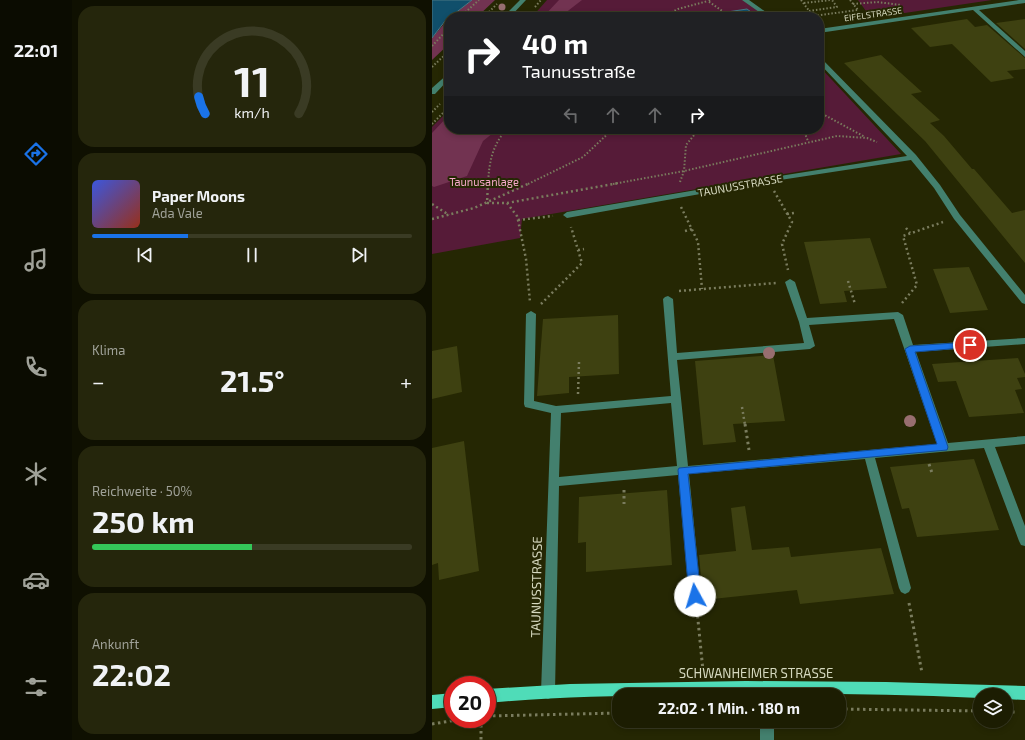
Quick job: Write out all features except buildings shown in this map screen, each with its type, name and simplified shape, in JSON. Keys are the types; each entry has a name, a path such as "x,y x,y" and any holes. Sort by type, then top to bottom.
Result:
{"main road":[{"name":"SCHWANHEIMER STRASSE","path":"496,695 548,692 705,687 720,688"},
{"name":"SCHWANHEIMER STRASSE","path":"846,690 926,689 1025,693"},
{"path":"432,702 444,701"}],"street":[{"path":"511,12 523,0"},
{"path":"745,0 763,12"},
{"name":"EIFELSTRASSE","path":"824,30 1025,1"},
{"path":"975,9 1025,55"},
{"path":"824,63 913,157 937,187 957,217 1025,301"},
{"path":"432,92 444,80"},
{"name":"TAUNUSSTRASSE","path":"567,215 767,180 913,157"},
{"path":"672,357 810,346 804,322 790,282"},
{"path":"668,299 675,399 695,596"},
{"path":"531,314 529,404 556,410 675,399"},
{"path":"804,322 898,315 944,447"},
{"path":"910,349 1025,341"},
{"name":"TAUNUSSTRASSE","path":"548,692 552,482 556,410"},
{"path":"552,482 1025,440"},
{"path":"988,444 1025,541"},
{"path":"869,454 905,588"},
{"path":"767,728 767,740"}],"path":[{"path":"466,12 479,0"},
{"path":"671,12 709,0 725,12"},
{"path":"802,0 809,11 837,7 831,0 804,3"},
{"path":"850,0 862,15"},
{"path":"854,4 889,1 902,6"},
{"path":"489,12 498,4"},
{"path":"824,15 858,10"},
{"path":"432,46 444,33"},
{"path":"432,67 444,56"},
{"path":"432,124 444,112"},
{"path":"824,115 867,138 880,143"},
{"path":"487,203 491,152 502,134"},
{"path":"432,219 450,216 487,203 583,157 607,134"},
{"path":"684,171 686,145 695,134"},
{"path":"805,134 808,141"},
{"path":"487,203 507,203 684,171 808,141 836,136 867,138"},
{"path":"668,299 668,292 790,282 782,244 792,222 767,180"},
{"path":"676,196 698,242 702,289"},
{"path":"507,203 517,216 518,220 526,259 531,314"},
{"path":"432,204 450,216"},
{"path":"787,214 794,214"},
{"path":"518,220 567,215 582,263 531,314"},
{"path":"898,315 900,307 917,285 903,236 957,217"},
{"path":"906,228 910,233"},
{"path":"684,231 692,229"},
{"path":"578,250 584,249"},
{"path":"848,281 860,318"},
{"path":"719,284 720,288"},
{"path":"578,362 578,408"},
{"path":"742,407 751,464"},
{"path":"910,605 926,689"},
{"path":"697,609 705,687"},
{"path":"846,709 973,711"},
{"path":"496,716 612,713"},
{"path":"432,724 444,722"},
{"path":"481,728 481,740"}],"green space":[{"path":"547,0 745,0 763,12 536,12"},
{"path":"858,0 992,0 871,18"},
{"name":"Taunusanlage","path":"824,71 901,154 522,219 520,238 432,254 432,127 444,115 444,134 824,134"}],"shaded area":[{"path":"472,0 495,0 482,12 456,12"},
{"path":"559,0 582,0 566,12 548,12"},
{"path":"444,24 444,49 432,60 432,38"},
{"path":"444,120 444,134 492,134 483,141 467,176 434,187 432,186 432,133"}],"water":[{"path":"432,0 472,0 457,12 444,12 444,22 432,38"},
{"path":"747,9 751,12 727,12"}],"route":[{"path":"695,596 683,470 944,447 910,349 970,345"}]}
